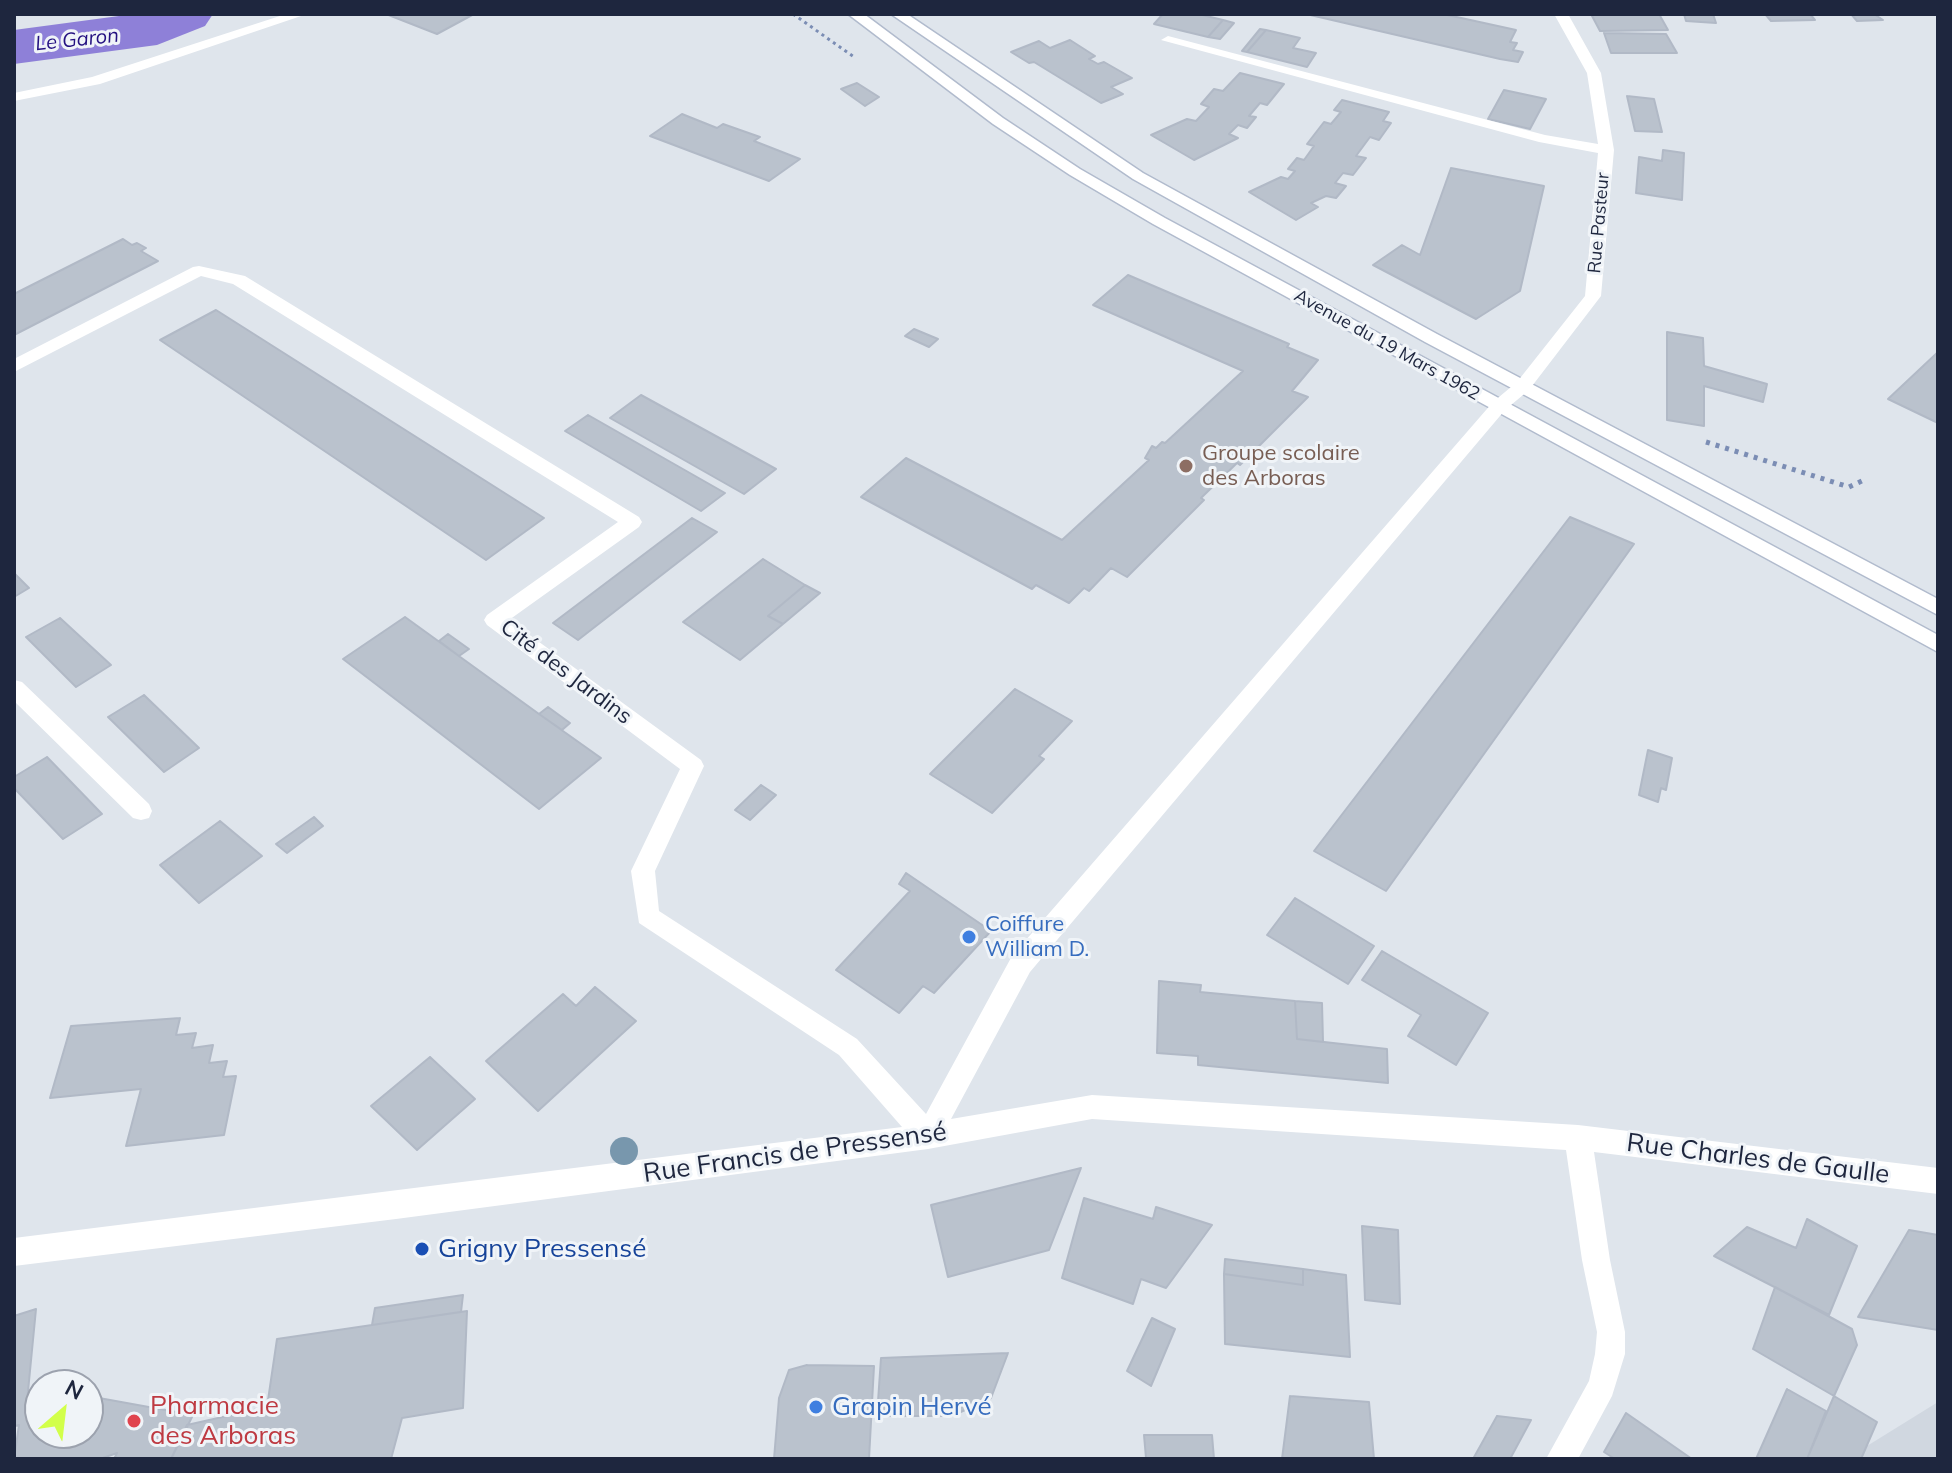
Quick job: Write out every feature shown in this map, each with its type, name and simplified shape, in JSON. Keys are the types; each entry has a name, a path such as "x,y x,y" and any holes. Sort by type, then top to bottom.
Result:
{"street":[{"path":"14,97 95,81 300,14"},
{"name":"Avenue du 19 Mars 1962","path":"855,14 986,112 1075,172 1938,644"},
{"name":"Avenue du 19 Mars 1962","path":"898,14 1138,176 1938,608"},
{"name":"Rue Pasteur","path":"928,1136 1021,964 1499,406 1523,386 1593,296 1606,150 1594,73 1561,14"},
{"path":"1168,40 1544,139 1606,150"},
{"name":"Cité des Jardins","path":"14,366 199,271 239,280 632,522 494,620 693,766 643,871 648,916 848,1047 928,1136"},
{"path":"14,688 141,811"},
{"name":"Rue Francis de Pressensé","path":"14,1252 396,1206 928,1136 1092,1107 1578,1138"},
{"path":"1561,1459 1602,1386 1610,1354 1611,1332 1596,1260 1578,1138"},
{"name":"Rue Charles de Gaulle","path":"1578,1138 1938,1181"}],"path":[{"path":"1705,441 1849,487 1866,479"}],"shaded area":[{"path":"1938,1402 1938,1459 1846,1459"}],"building":[{"path":"386,14 474,14 437,34"},
{"path":"1163,14 1198,14 1223,20 1208,37 1154,24"},
{"path":"1306,14 1443,14 1516,30 1510,42 1517,43 1513,50 1523,52 1518,62 1500,59"},
{"path":"1591,14 1659,14 1668,30 1600,31"},
{"path":"1684,14 1713,14 1716,23 1686,21"},
{"path":"1765,14 1810,14 1815,20 1771,21"},
{"path":"1851,14 1874,14 1883,20 1857,21"},
{"path":"1223,20 1234,23 1220,39 1208,37"},
{"path":"1260,29 1266,30 1247,52 1242,51"},
{"path":"1266,30 1300,38 1293,48 1316,53 1307,67 1247,52"},
{"path":"1604,33 1666,34 1677,53 1611,53"},
{"path":"1070,40 1095,56 1089,59 1098,64 1104,62 1132,78 1111,87 1123,94 1101,103 1034,62 1029,63 1011,52 1039,41 1050,48"},
{"path":"1240,73 1284,84 1267,105 1260,103 1249,116 1256,117 1247,128 1238,125 1229,134 1238,138 1194,160 1151,135 1187,119 1196,121 1209,107 1201,104 1214,89 1223,91"},
{"path":"857,83 879,97 865,106 841,89"},
{"path":"1504,90 1546,99 1530,129 1488,119"},
{"path":"1627,96 1654,99 1662,132 1635,131"},
{"path":"1342,100 1389,112 1383,121 1391,123 1379,140 1370,137 1356,156 1366,158 1353,175 1343,173 1335,183 1346,186 1336,198 1326,196 1311,203 1318,207 1296,220 1249,192 1281,177 1288,179 1295,171 1288,169 1297,158 1304,160 1314,146 1307,144 1324,122 1331,124 1341,112 1334,110"},
{"path":"682,114 717,128 723,124 760,137 754,141 800,159 769,181 650,136"},
{"path":"1663,150 1684,153 1682,200 1636,193 1639,157 1662,161"},
{"path":"1451,168 1544,186 1520,291 1476,319 1373,265 1402,245 1420,255"},
{"path":"123,239 146,248 141,251 158,261 14,335 14,294"},
{"path":"1128,275 1289,344 1287,347 1318,360 1292,391 1308,397 1240,465 1237,463 1201,498 1204,500 1127,577 1111,568 1089,591 1084,588 1069,603 1036,585 1032,589 861,497 906,458 1062,540 1149,460 1145,458 1152,446 1156,448 1165,443 1243,371 1093,305"},
{"path":"216,310 544,518 486,560 160,340"},
{"path":"914,329 938,339 929,347 905,336"},
{"path":"1667,332 1703,338 1704,366 1767,384 1763,402 1704,386 1704,426 1667,420"},
{"path":"1938,352 1938,423 1888,399"},
{"path":"641,395 776,469 744,494 610,418"},
{"path":"588,415 725,493 701,511 565,431"},
{"path":"1570,517 1634,544 1386,891 1314,851"},
{"path":"692,518 717,532 578,640 553,623"},
{"path":"763,559 805,585 768,616 783,624 740,660 683,622"},
{"path":"14,573 29,588 14,597"},
{"path":"805,585 820,593 783,624 768,616"},
{"path":"405,617 601,758 539,809 343,659"},
{"path":"60,618 111,665 76,687 26,637"},
{"path":"448,634 469,649 459,656 439,641"},
{"path":"1015,689 1072,721 1039,756 1044,759 992,813 930,774"},
{"path":"144,695 199,748 164,772 108,717"},
{"path":"548,707 570,723 562,730 539,714"},
{"path":"1648,750 1672,758 1666,790 1661,788 1658,802 1639,795"},
{"path":"47,757 102,814 63,839 14,788 14,777"},
{"path":"761,785 776,795 750,820 735,810"},
{"path":"314,817 323,826 287,853 276,844"},
{"path":"220,821 262,856 199,903 160,865"},
{"path":"906,873 991,931 934,993 923,986 899,1013 836,970 910,891 899,884"},
{"path":"1295,898 1374,946 1348,984 1267,935"},
{"path":"1382,951 1488,1013 1456,1065 1408,1036 1421,1015 1362,980"},
{"path":"1159,981 1201,985 1200,992 1295,1001 1297,1039 1387,1049 1388,1083 1198,1065 1198,1056 1157,1053"},
{"path":"595,987 636,1021 538,1111 486,1061 563,994 576,1006"},
{"path":"1295,1001 1322,1003 1323,1042 1297,1039"},
{"path":"180,1018 176,1035 196,1033 192,1048 213,1045 209,1063 227,1061 223,1077 236,1076 224,1135 126,1146 141,1089 50,1098 71,1026"},
{"path":"430,1057 475,1099 417,1150 371,1106"},
{"path":"1081,1168 1049,1250 948,1277 931,1205"},
{"path":"1084,1198 1153,1219 1156,1207 1212,1225 1166,1288 1141,1279 1133,1304 1062,1278"},
{"path":"1807,1219 1857,1246 1829,1315 1714,1256 1747,1227 1796,1248"},
{"path":"1362,1226 1398,1230 1400,1304 1365,1300"},
{"path":"1909,1230 1938,1235 1938,1330 1858,1317"},
{"path":"1225,1259 1303,1269 1303,1285 1224,1274"},
{"path":"1303,1269 1346,1275 1350,1357 1225,1344 1224,1274 1303,1285"},
{"path":"1775,1287 1852,1329 1857,1345 1834,1396 1753,1349"},
{"path":"463,1295 461,1312 372,1325 375,1308"},
{"path":"36,1309 30,1369 24,1369 24,1449 104,1449 104,1399 193,1415 171,1459 114,1459 117,1453 100,1459 14,1459 19,1425 14,1426 14,1316"},
{"path":"467,1311 463,1408 402,1418 391,1459 171,1459 187,1425 267,1407 277,1339"},
{"path":"1152,1318 1175,1329 1151,1386 1127,1371"},
{"path":"1008,1353 991,1398 952,1416 877,1416 881,1358"},
{"path":"807,1365 874,1366 869,1459 774,1459 779,1398 789,1370"},
{"path":"1787,1389 1826,1411 1807,1459 1756,1459"},
{"path":"1290,1396 1369,1402 1374,1459 1282,1459"},
{"path":"1834,1396 1877,1422 1861,1459 1807,1459"},
{"path":"1626,1413 1692,1459 1615,1459 1604,1452"},
{"path":"1497,1416 1531,1420 1510,1459 1473,1459"},
{"path":"1144,1435 1212,1435 1214,1459 1049,1459 1146,1458"}],"waterway":[{"name":"Le Garon","path":"14,47 137,33 185,14"}],"place":[{"name":"Groupe scolaire des Arboras","path":"1186,466"},
{"name":"Coiffure William D.","path":"969,937"},
{"name":"Grigny Pressensé","path":"422,1249"},
{"name":"Grapin Hervé","path":"816,1407"},
{"name":"Pharmacie des Arboras","path":"134,1421"}]}
